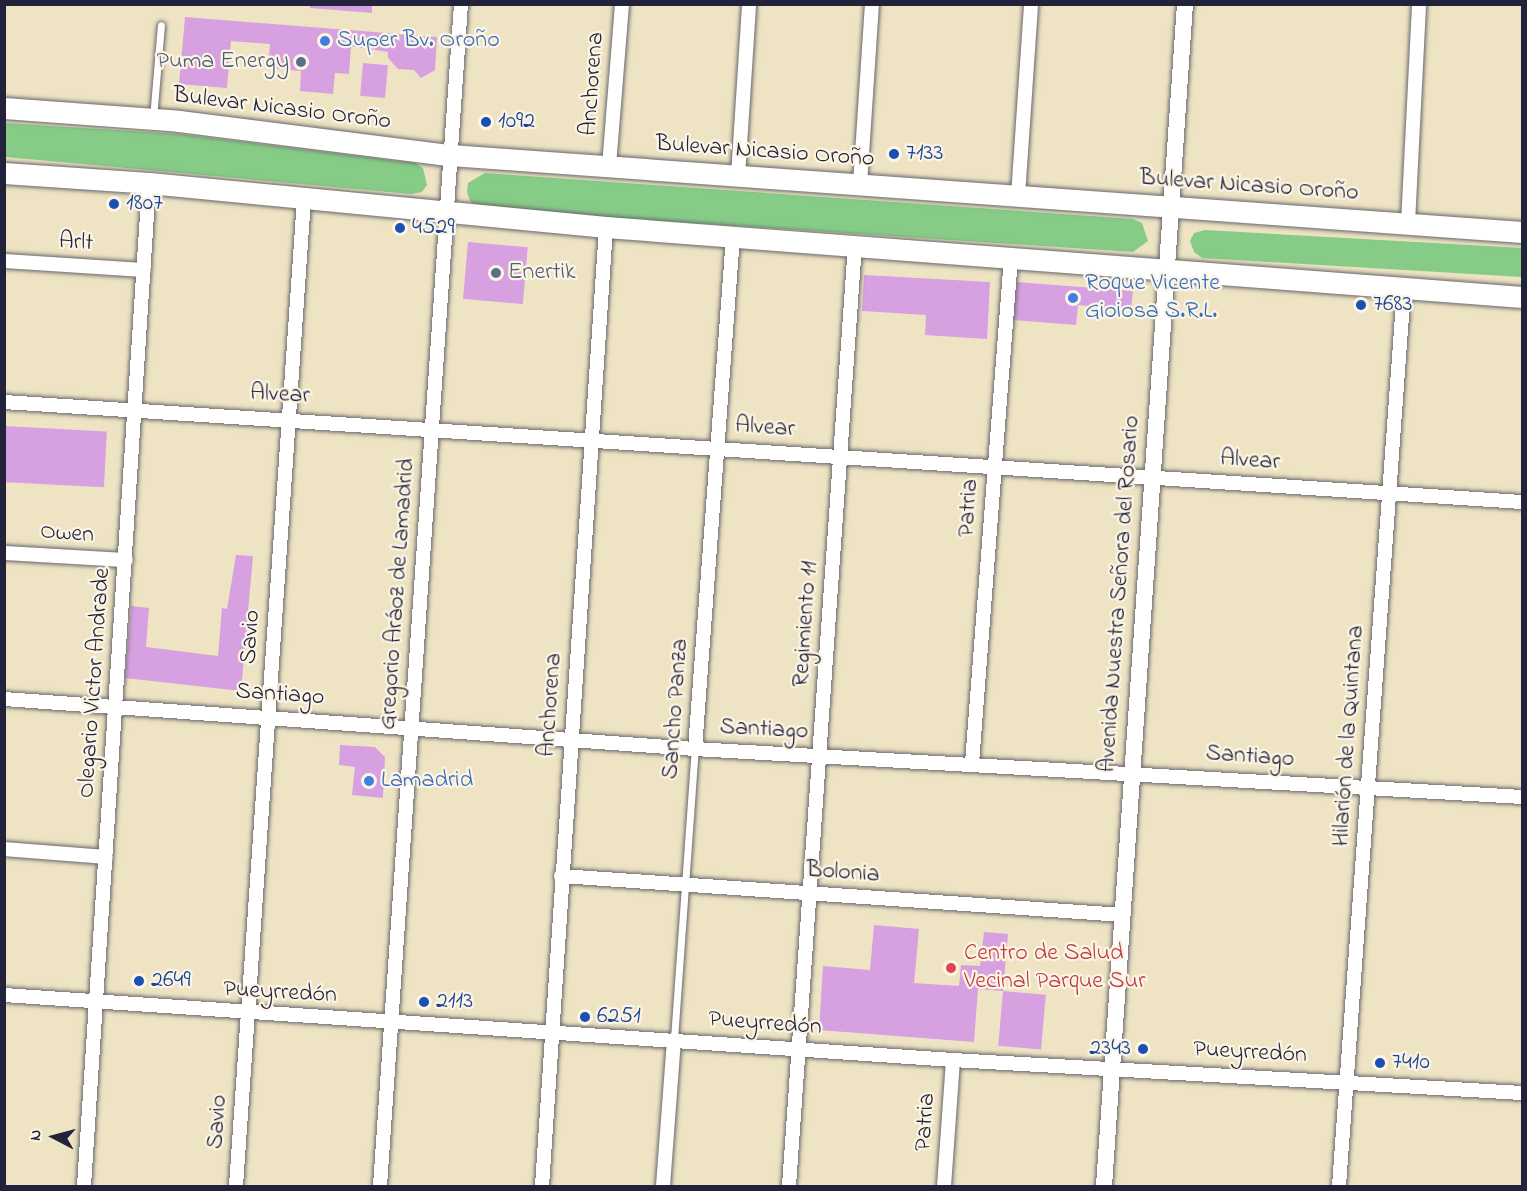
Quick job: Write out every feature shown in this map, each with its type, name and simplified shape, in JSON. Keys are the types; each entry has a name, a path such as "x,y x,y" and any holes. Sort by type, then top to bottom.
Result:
{"main road":[{"name":"Bulevar Nicasio Oroño","path":"4,108 153,119 450,155 1522,232"},
{"path":"4,173 149,183 606,227 1522,297"}],"street":[{"name":"Gregorio Aráoz de Lamadrid","path":"380,1186 461,4"},
{"name":"Anchorena","path":"609,166 622,4"},
{"path":"738,176 749,4"},
{"path":"860,184 872,4"},
{"path":"1018,196 1031,4"},
{"name":"Avenida Nuestra Señora del Rosario","path":"1104,1186 1185,4"},
{"path":"1408,224 1419,4"},
{"name":"Olegario Victor Andrade","path":"84,1186 94,1004 117,706 149,183"},
{"name":"Savio","path":"237,1186 304,198"},
{"name":"Anchorena","path":"542,1186 554,1034 561,876 606,227"},
{"name":"Sancho Panza","path":"695,749 733,236"},
{"name":"Regimiento 11","path":"789,1186 855,245"},
{"name":"Patria","path":"972,763 1011,257"},
{"name":"Arlt","path":"4,261 144,270"},
{"name":"Hilarión de la Quintana","path":"1339,1186 1404,288"},
{"name":"Alvear","path":"4,402 288,418 591,442 717,447 1522,502"},
{"name":"Owen","path":"4,553 126,560"},
{"name":"Santiago","path":"4,699 412,726 695,749 1132,772 1522,797"},
{"path":"4,849 106,857"},
{"name":"Bolonia","path":"561,876 1123,915"},
{"name":"Pueyrredón","path":"4,995 94,1004 392,1021 554,1034 674,1039 953,1060 1347,1081 1522,1093"},
{"name":"Sancho Panza","path":"663,1186 674,1039"},
{"name":"Patria","path":"944,1186 953,1060"}],"lane":[{"path":"153,119 161,25"},
{"name":"Sancho Panza","path":"674,1039 695,749"}],"green space":[{"path":"5,123 179,134 415,163 423,168 427,185 422,192 411,194 5,157"},
{"path":"485,173 1133,219 1142,223 1148,241 1133,252 481,209 470,201 467,192 468,183"},
{"path":"1205,230 1522,248 1522,277 1202,258 1194,252 1190,241 1194,233"}],"building":[{"path":"310,4 372,4 372,13 310,8"},
{"path":"185,17 437,37 435,70 421,78 414,70 398,69 388,58 388,52 351,46 349,74 335,73 333,94 300,91 301,71 268,68 270,44 231,41 227,88 179,84"},
{"path":"363,63 388,65 385,98 360,96"},
{"name":"Enertik","path":"468,242 528,247 523,304 463,299"},
{"path":"864,275 990,282 987,339 925,335 926,315 862,311"},
{"name":"Roque Vicente Gioiosa S.R.L.","path":"1015,282 1133,291 1131,310 1078,305 1076,325 1012,320"},
{"path":"4,426 107,431 104,487 4,482"},
{"path":"236,555 253,556 241,691 125,678 131,606 149,608 146,647 218,656 222,608 227,609"},
{"name":"Lamadrid","path":"340,745 375,747 385,757 383,798 352,795 355,767 339,765"},
{"path":"874,925 919,929 914,983 959,986 961,965 980,966 984,932 1008,934 1003,991 978,989 974,1042 819,1030 823,966 870,970"},
{"path":"1003,991 1046,995 1041,1050 998,1046"}],"place":[{"name":"Super Bv. Oroño","path":"325,41"},
{"name":"Puma Energy","path":"301,62"},
{"name":"1092","path":"486,122"},
{"name":"7133","path":"894,154"},
{"name":"1807","path":"114,204"},
{"name":"4529","path":"400,228"},
{"name":"Enertik","path":"496,273"},
{"name":"Roque Vicente Gioiosa S.R.L.","path":"1073,298"},
{"name":"7683","path":"1361,305"},
{"name":"Lamadrid","path":"369,781"},
{"name":"Centro de Salud Vecinal Parque Sur","path":"951,968"},
{"name":"2649","path":"139,981"},
{"name":"2113","path":"424,1002"},
{"name":"6251","path":"585,1017"},
{"name":"2343","path":"1143,1049"},
{"name":"7410","path":"1380,1063"}]}
